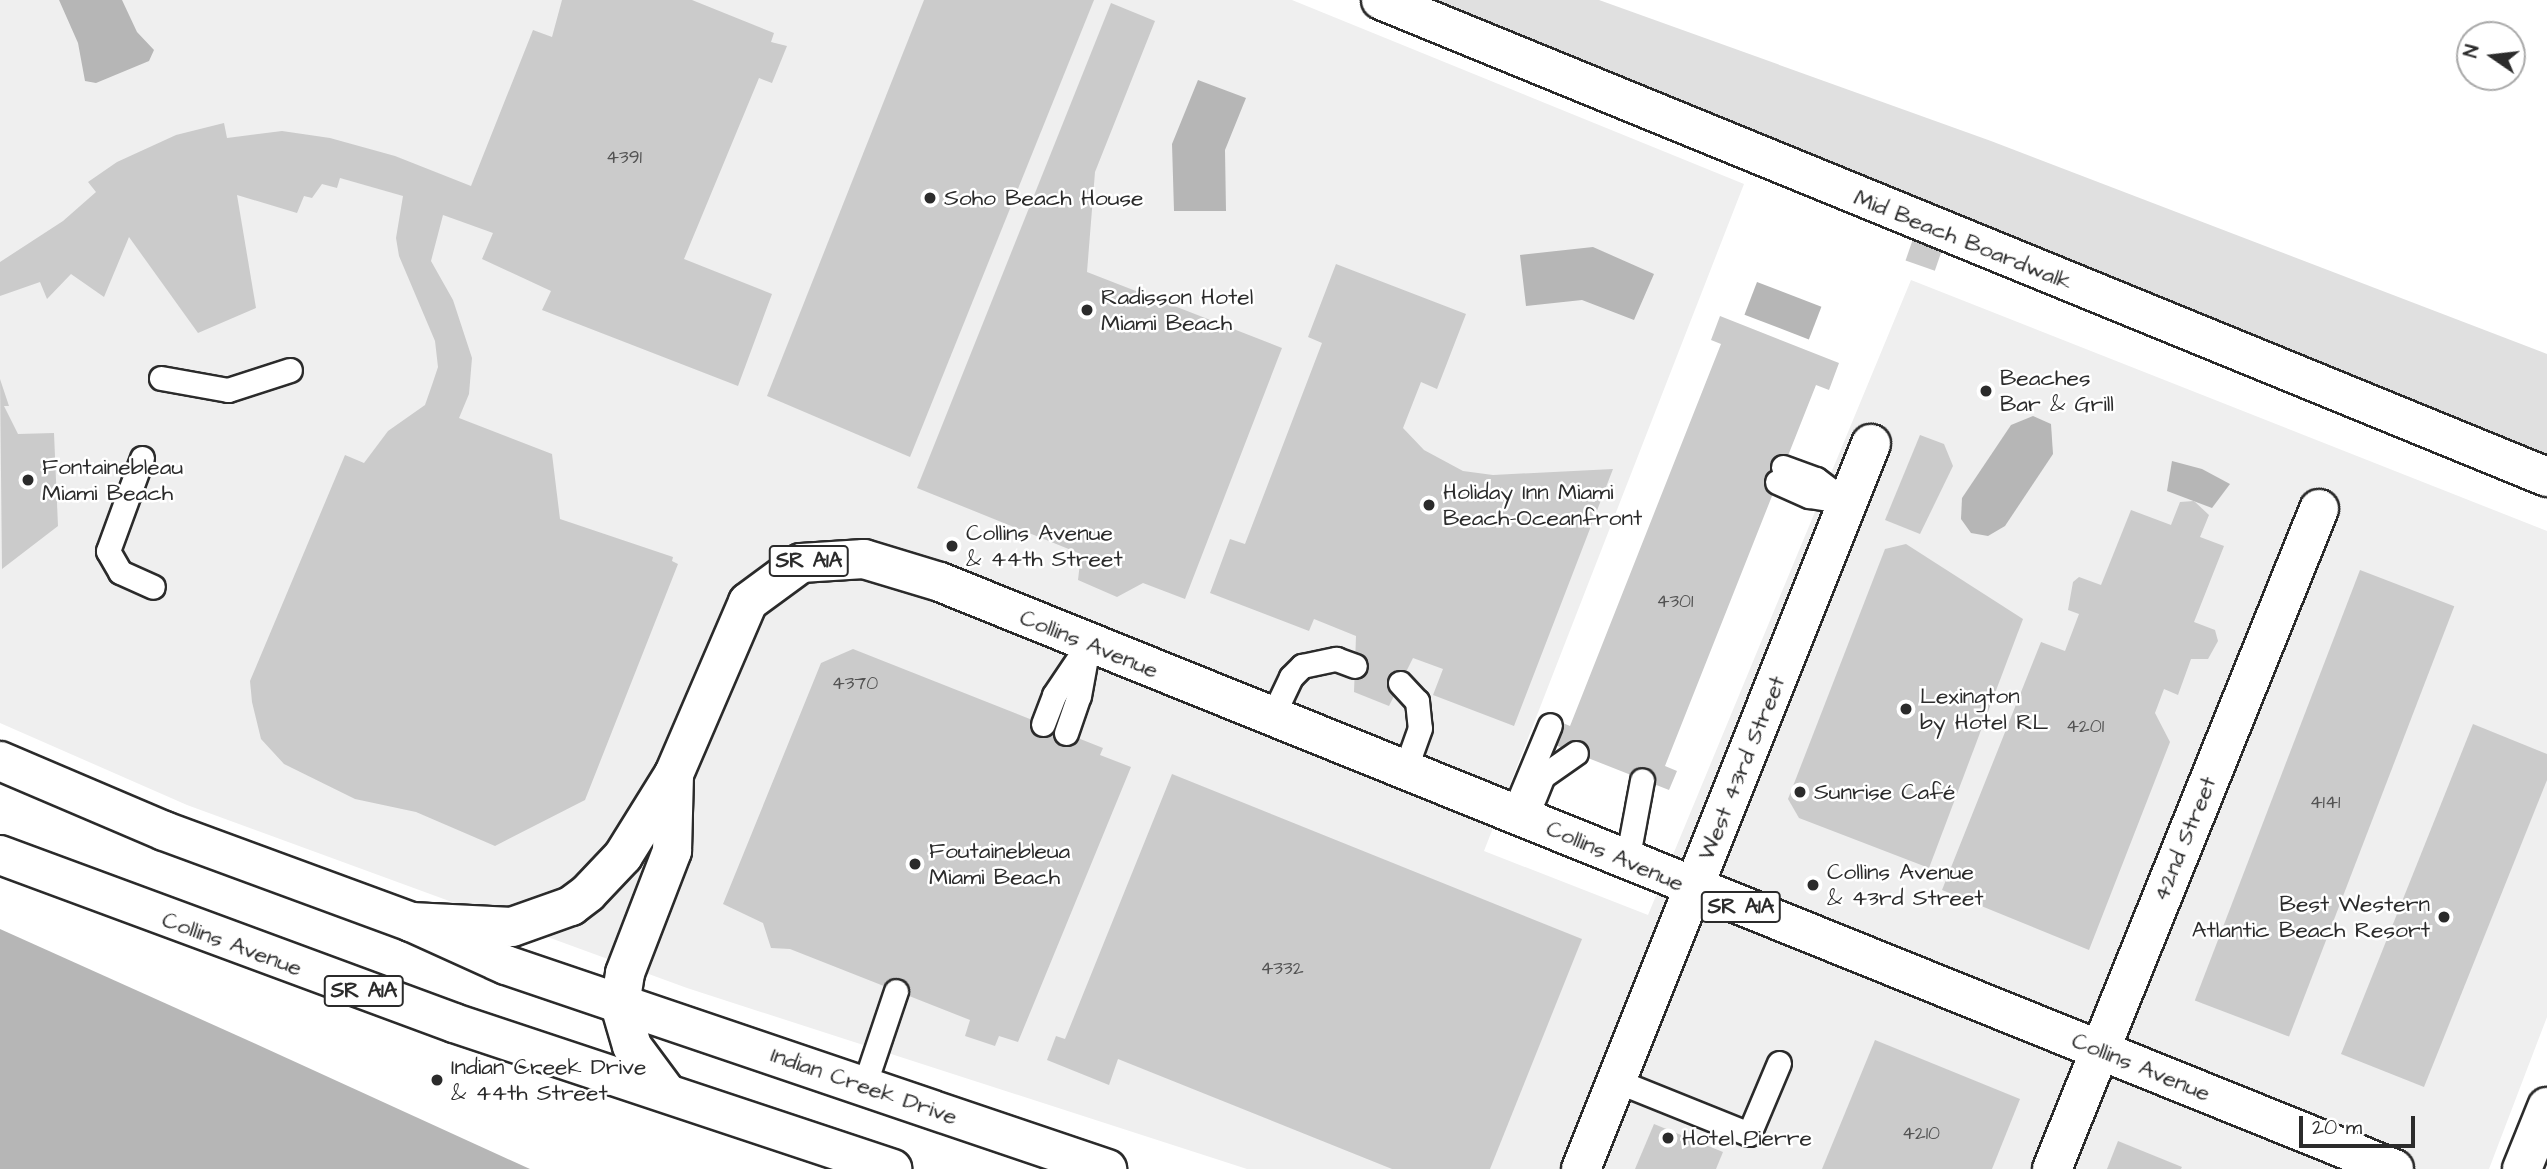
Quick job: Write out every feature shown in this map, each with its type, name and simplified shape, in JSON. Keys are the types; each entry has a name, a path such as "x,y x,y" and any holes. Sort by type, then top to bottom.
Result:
{"main road":[{"name":"Mid Beach Boardwalk","path":"1381,0 2547,477"},
{"name":"West 43rd Street","path":"1581,1169 1871,444"},
{"name":"42nd Street","path":"2052,1169 2319,509"},
{"name":"Collins Avenue","path":"674,774 740,613 766,584 801,563 834,557 891,564 2394,1169"},
{"name":"SR A1A","path":"0,761 164,831 411,922 512,927 572,905 613,868 674,774"},
{"path":"666,1092 632,1046 620,1005 625,973 672,850 674,774"},
{"name":"Collins Avenue","path":"0,855 301,969 666,1092"},
{"path":"411,922 506,965 620,1005"},
{"name":"Indian Creek Drive","path":"620,1005 1107,1169"},
{"name":"SR A1A","path":"666,1092 892,1169"},
{"path":"2522,1169 2547,1107"}],"lane":[{"path":"161,378 228,390 290,370"},
{"path":"142,458 108,551 120,572 153,587"},
{"path":"1780,475 1816,479 1848,503"},
{"path":"1043,724 1054,695 1089,643"},
{"path":"1066,733 1079,696 1089,643"},
{"path":"1272,717 1291,677 1302,666 1336,659 1355,666"},
{"path":"1400,683 1417,701 1420,728 1405,770"},
{"path":"1519,816 1550,725"},
{"path":"1519,816 1543,776 1576,753"},
{"path":"1627,860 1642,780"},
{"path":"864,1086 897,991"},
{"path":"1617,1081 1749,1135 1779,1063"}],"shaded area":[{"path":"0,0 1292,0 1744,184 1484,851 1648,915 1911,280 2547,531 2547,1017 2489,1169 1247,1169 687,988 187,805 0,723"},
{"path":"59,0 122,0 137,32 154,50 149,61 96,83 85,81 78,43"},
{"path":"1426,0 1599,0 1991,141 2547,354 2547,460"},
{"path":"1198,80 1246,98 1225,150 1226,211 1174,211 1172,144"},
{"path":"1593,247 1654,274 1634,320 1582,300 1526,306 1520,255"},
{"path":"1757,282 1821,307 1809,339 1744,315"},
{"path":"2033,416 2051,424 2053,454 2005,526 1988,536 1971,533 1961,519 1962,498 2011,425"},
{"path":"2172,461 2202,469 2230,484 2212,508 2167,491"},
{"path":"0,929 256,1044 530,1169 0,1169"}],"building":[{"path":"562,0 692,0 774,33 771,42 787,46 772,83 759,78 684,259 772,294 738,386 542,310 551,291 482,259 493,233 443,215 431,261 453,300 472,358 469,394 459,418 552,454 560,519 673,557 672,561 678,564 585,800 495,846 416,812 355,799 284,764 261,739 252,702 250,681 345,455 364,463 388,431 425,405 438,367 435,341 399,256 396,238 403,196 340,178 337,188 322,184 312,198 304,196 297,213 237,195 256,308 198,333 129,237 104,297 71,274 47,299 40,282 0,296 0,262 63,221 96,192 88,182 117,162 176,135 224,123 227,138 282,131 330,138 395,156 471,186 533,30 552,37"},
{"name":"Soho Beach House","path":"924,0 1094,0 910,457 767,396"},
{"name":"Radisson Hotel Miami Beach","path":"1111,3 1155,21 1095,172 1087,272 1282,348 1185,599 1143,583 1117,597 1078,580 1081,554 917,488"},
{"path":"1914,236 1943,246 1935,271 1906,261"},
{"name":"Holiday Inn Miami Beach-Oceanfront","path":"1336,264 1466,314 1437,389 1421,382 1403,428 1424,450 1463,471 1493,475 1613,469 1514,726 1433,695 1443,669 1413,658 1389,706 1354,692 1356,636 1314,619 1309,631 1210,593 1230,539 1245,544 1322,343 1308,337"},
{"path":"1720,316 1839,363 1829,390 1816,385 1665,766 1677,771 1669,790 1550,743 1558,721 1570,726 1721,344 1711,340"},
{"name":"Fontainebleau Miami Beach","path":"0,379 9,406 4,406 18,434 54,433 58,526 2,569"},
{"path":"1920,435 1944,444 1953,466 1920,534 1885,520"},
{"path":"2194,501 2209,515 2200,537 2224,546 2194,622 2215,630 2218,641 2208,659 2191,659 2178,695 2164,689 2155,713 2170,742 2089,950 1942,890 2041,642 2065,651 2079,614 2068,610 2073,582 2079,577 2101,585 2131,510 2171,525 2180,502"},
{"name":"Lexington by Hotel RL","path":"1906,544 2023,619 1929,868 1799,818 1788,799 1885,549"},
{"path":"2360,570 2454,606 2289,1037 2195,1000"},
{"name":"Foutainebleua Miami Beach","path":"853,649 1103,748 1100,755 1131,767 1018,1042 999,1036 995,1046 965,1036 970,1020 790,949 771,948 763,923 723,904 821,663"},
{"name":"Best Western Atlantic Beach Resort","path":"2473,724 2547,754 2547,780 2424,1087 2341,1054"},
{"path":"1172,774 1582,939 1490,1169 1392,1169 1118,1059 1109,1085 1047,1060 1056,1036 1065,1039"},
{"path":"1875,1040 2020,1099 1992,1169 1822,1169"},
{"name":"Hotel Pierre","path":"1654,1124 1723,1152 1716,1169 1635,1169"},
{"path":"2118,1141 2182,1167 2107,1169"}],"place":[{"name":"Soho Beach House","path":"930,198"},
{"name":"Radisson Hotel Miami Beach","path":"1087,310"},
{"name":"Beaches Bar & Grill","path":"1986,391"},
{"name":"Fontainebleau Miami Beach","path":"28,480"},
{"name":"Holiday Inn Miami Beach-Oceanfront","path":"1429,505"},
{"name":"Collins Avenue & 44th Street","path":"952,546"},
{"name":"Lexington by Hotel RL","path":"1906,709"},
{"name":"Sunrise Café","path":"1800,792"},
{"name":"Foutainebleua Miami Beach","path":"915,864"},
{"name":"Collins Avenue & 43rd Street","path":"1813,885"},
{"name":"Best Western Atlantic Beach Resort","path":"2444,917"},
{"name":"Indian Creek Drive & 44th Street","path":"437,1080"},
{"name":"Hotel Pierre","path":"1668,1138"}]}
